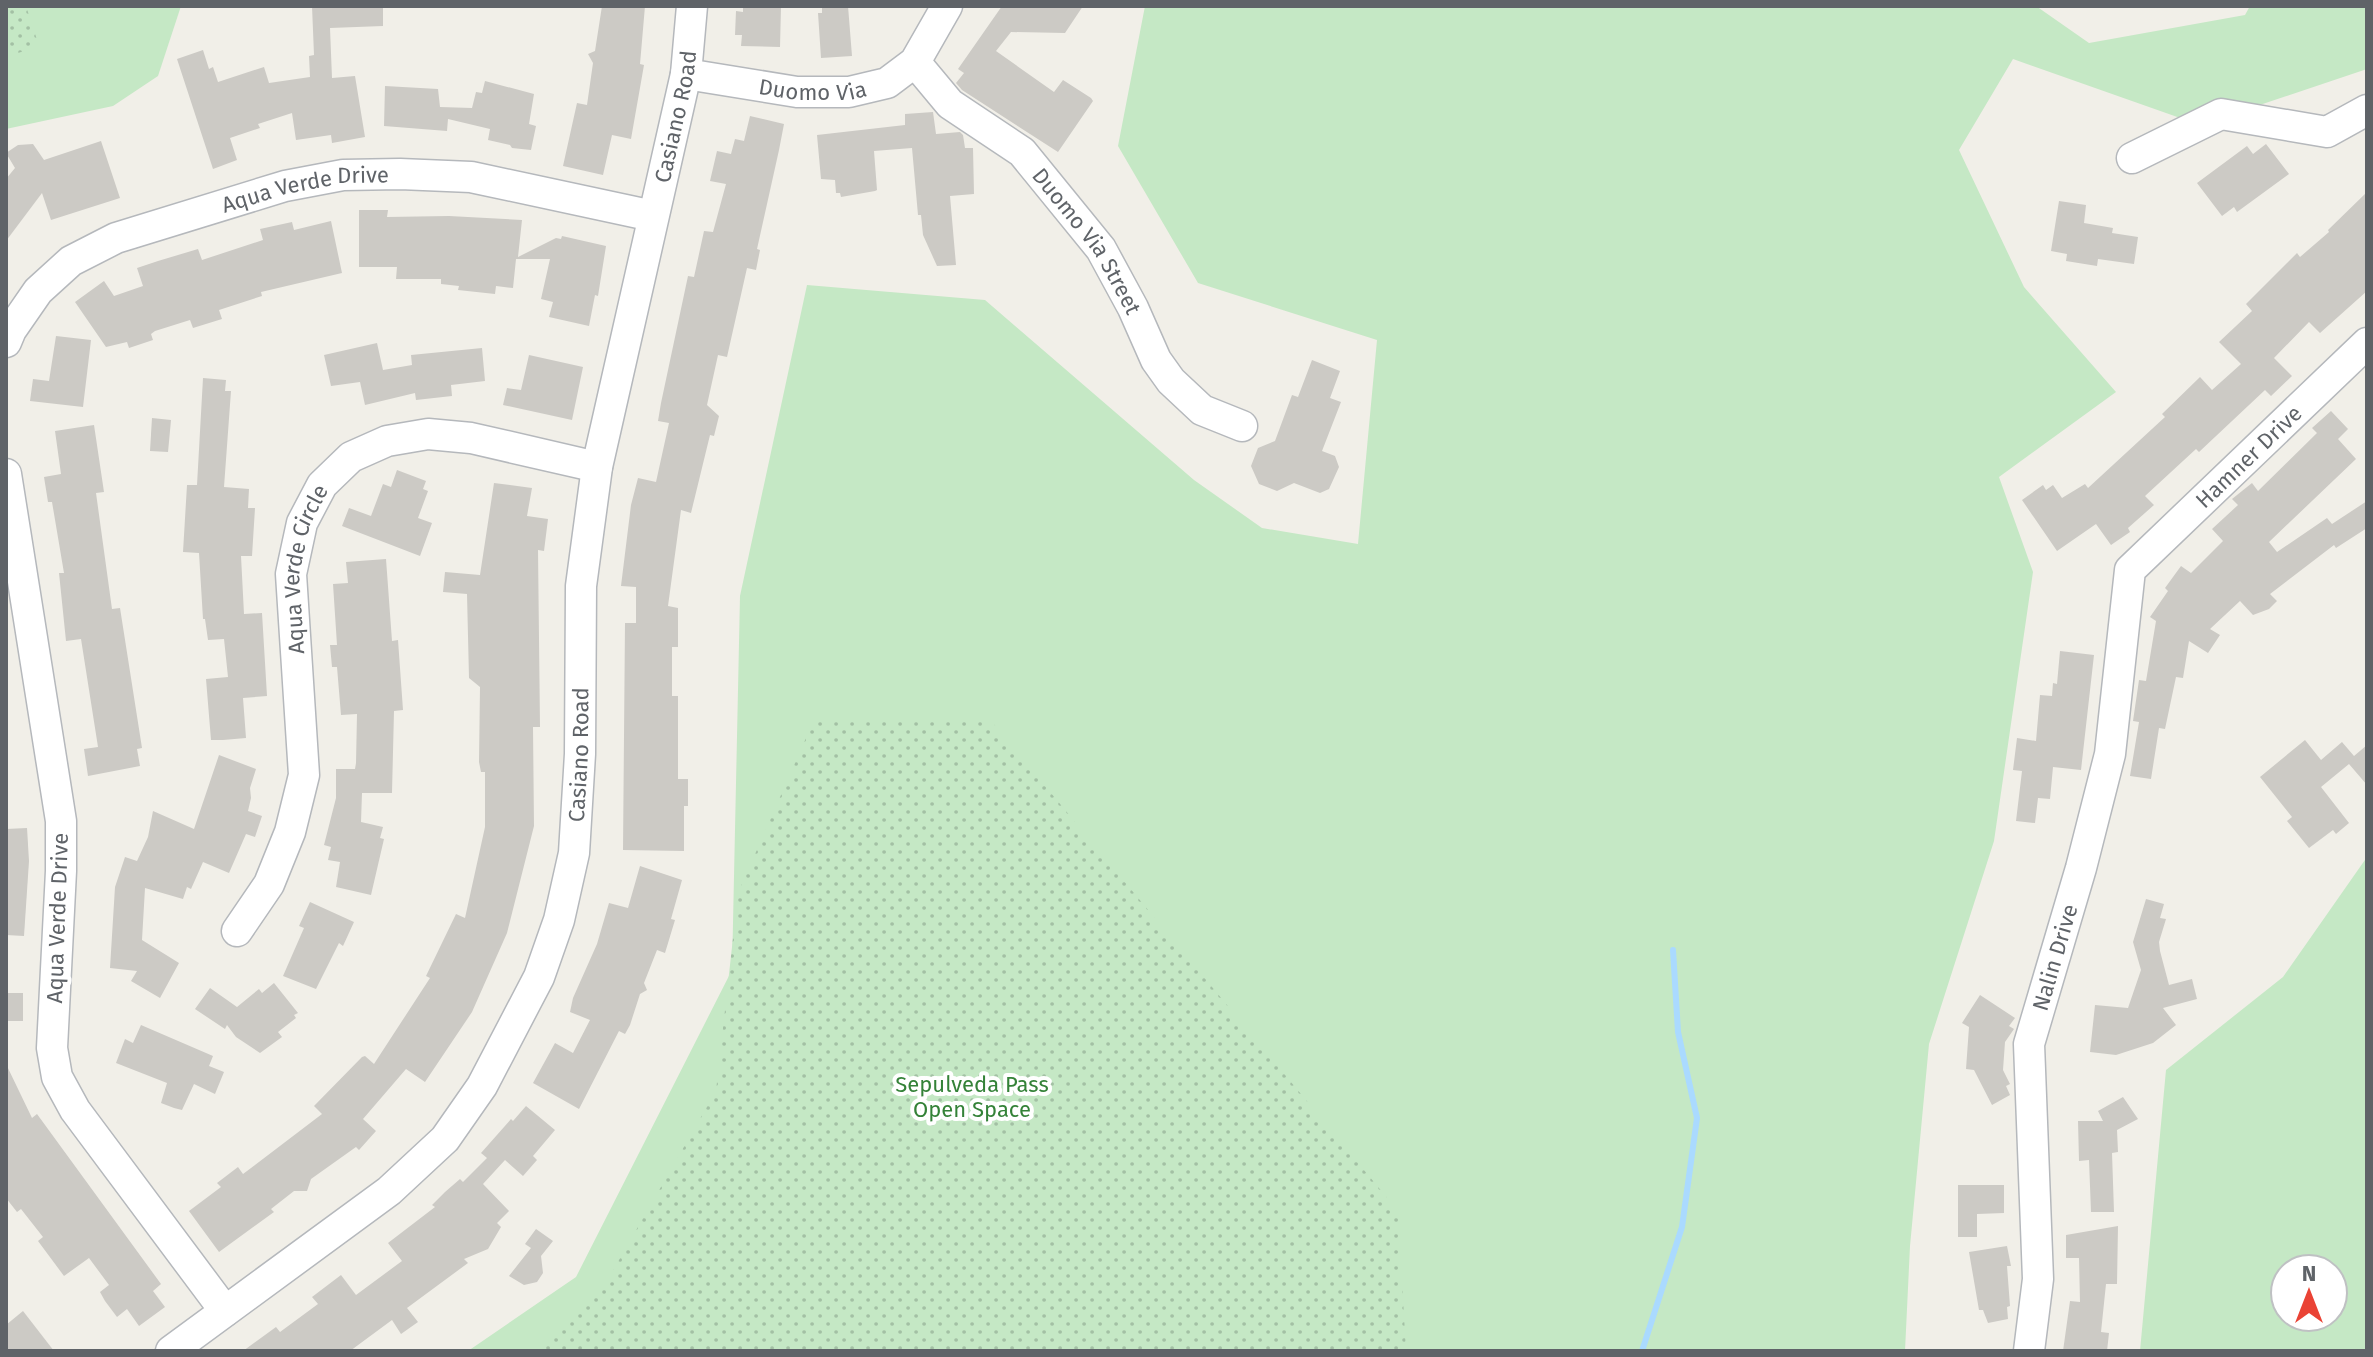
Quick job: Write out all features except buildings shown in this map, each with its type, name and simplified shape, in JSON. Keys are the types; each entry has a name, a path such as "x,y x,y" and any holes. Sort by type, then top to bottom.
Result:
{"street":[{"name":"Casiano Road","path":"171,1351 389,1191 445,1139 482,1086 539,977 559,920 574,853 580,754 581,586 597,467 686,74 692,6"},
{"name":"Duomo Via","path":"686,74 797,92 849,92 887,83 915,62 947,6"},
{"name":"Duomo Via Street","path":"915,62 950,104 1022,152 1101,249 1133,308 1156,360 1171,381 1202,410 1242,426"},
{"path":"2132,158 2221,114 2327,132 2367,110"},
{"name":"Aqua Verde Drive","path":"6,342 38,291 71,261 116,238 285,186 343,175 471,177 653,216"},
{"name":"Hamner Drive","path":"2130,570 2367,343"},
{"name":"Aqua Verde Circle","path":"237,931 269,884 290,832 304,775 291,574 302,523 322,485 351,457 387,441 428,434 471,438 597,467"},
{"name":"Aqua Verde Drive","path":"6,474 61,821 52,1048 57,1077 75,1110 225,1311"},
{"name":"Nalin Drive","path":"2029,1351 2038,1279 2029,1044 2081,868 2110,754 2130,570"}],"green space":[{"path":"6,6 181,6 158,76 113,106 6,129"},
{"path":"6,6 26,6 39,46 6,57"},
{"path":"1145,6 2036,6 2089,43 2245,15 2250,6 2367,6 2367,69 2200,125 2013,59 1959,150 2024,287 2116,392 1999,477 2033,572 1994,841 1929,1044 1910,1246 1905,1351 468,1351 576,1277 732,970 740,596 807,285 985,300 1194,480 1262,528 1358,544 1377,340 1198,283 1118,146"},
{"name":"Sepulveda Pass Open Space","path":"813,722 992,722 1398,1211 1406,1351 539,1351 607,1281 716,1091 738,893"},
{"path":"2367,857 2367,1351 2140,1351 2166,1070 2283,977"}],"waterway":[{"path":"1642,1351 1682,1227 1697,1118 1678,1032 1673,950"}]}
